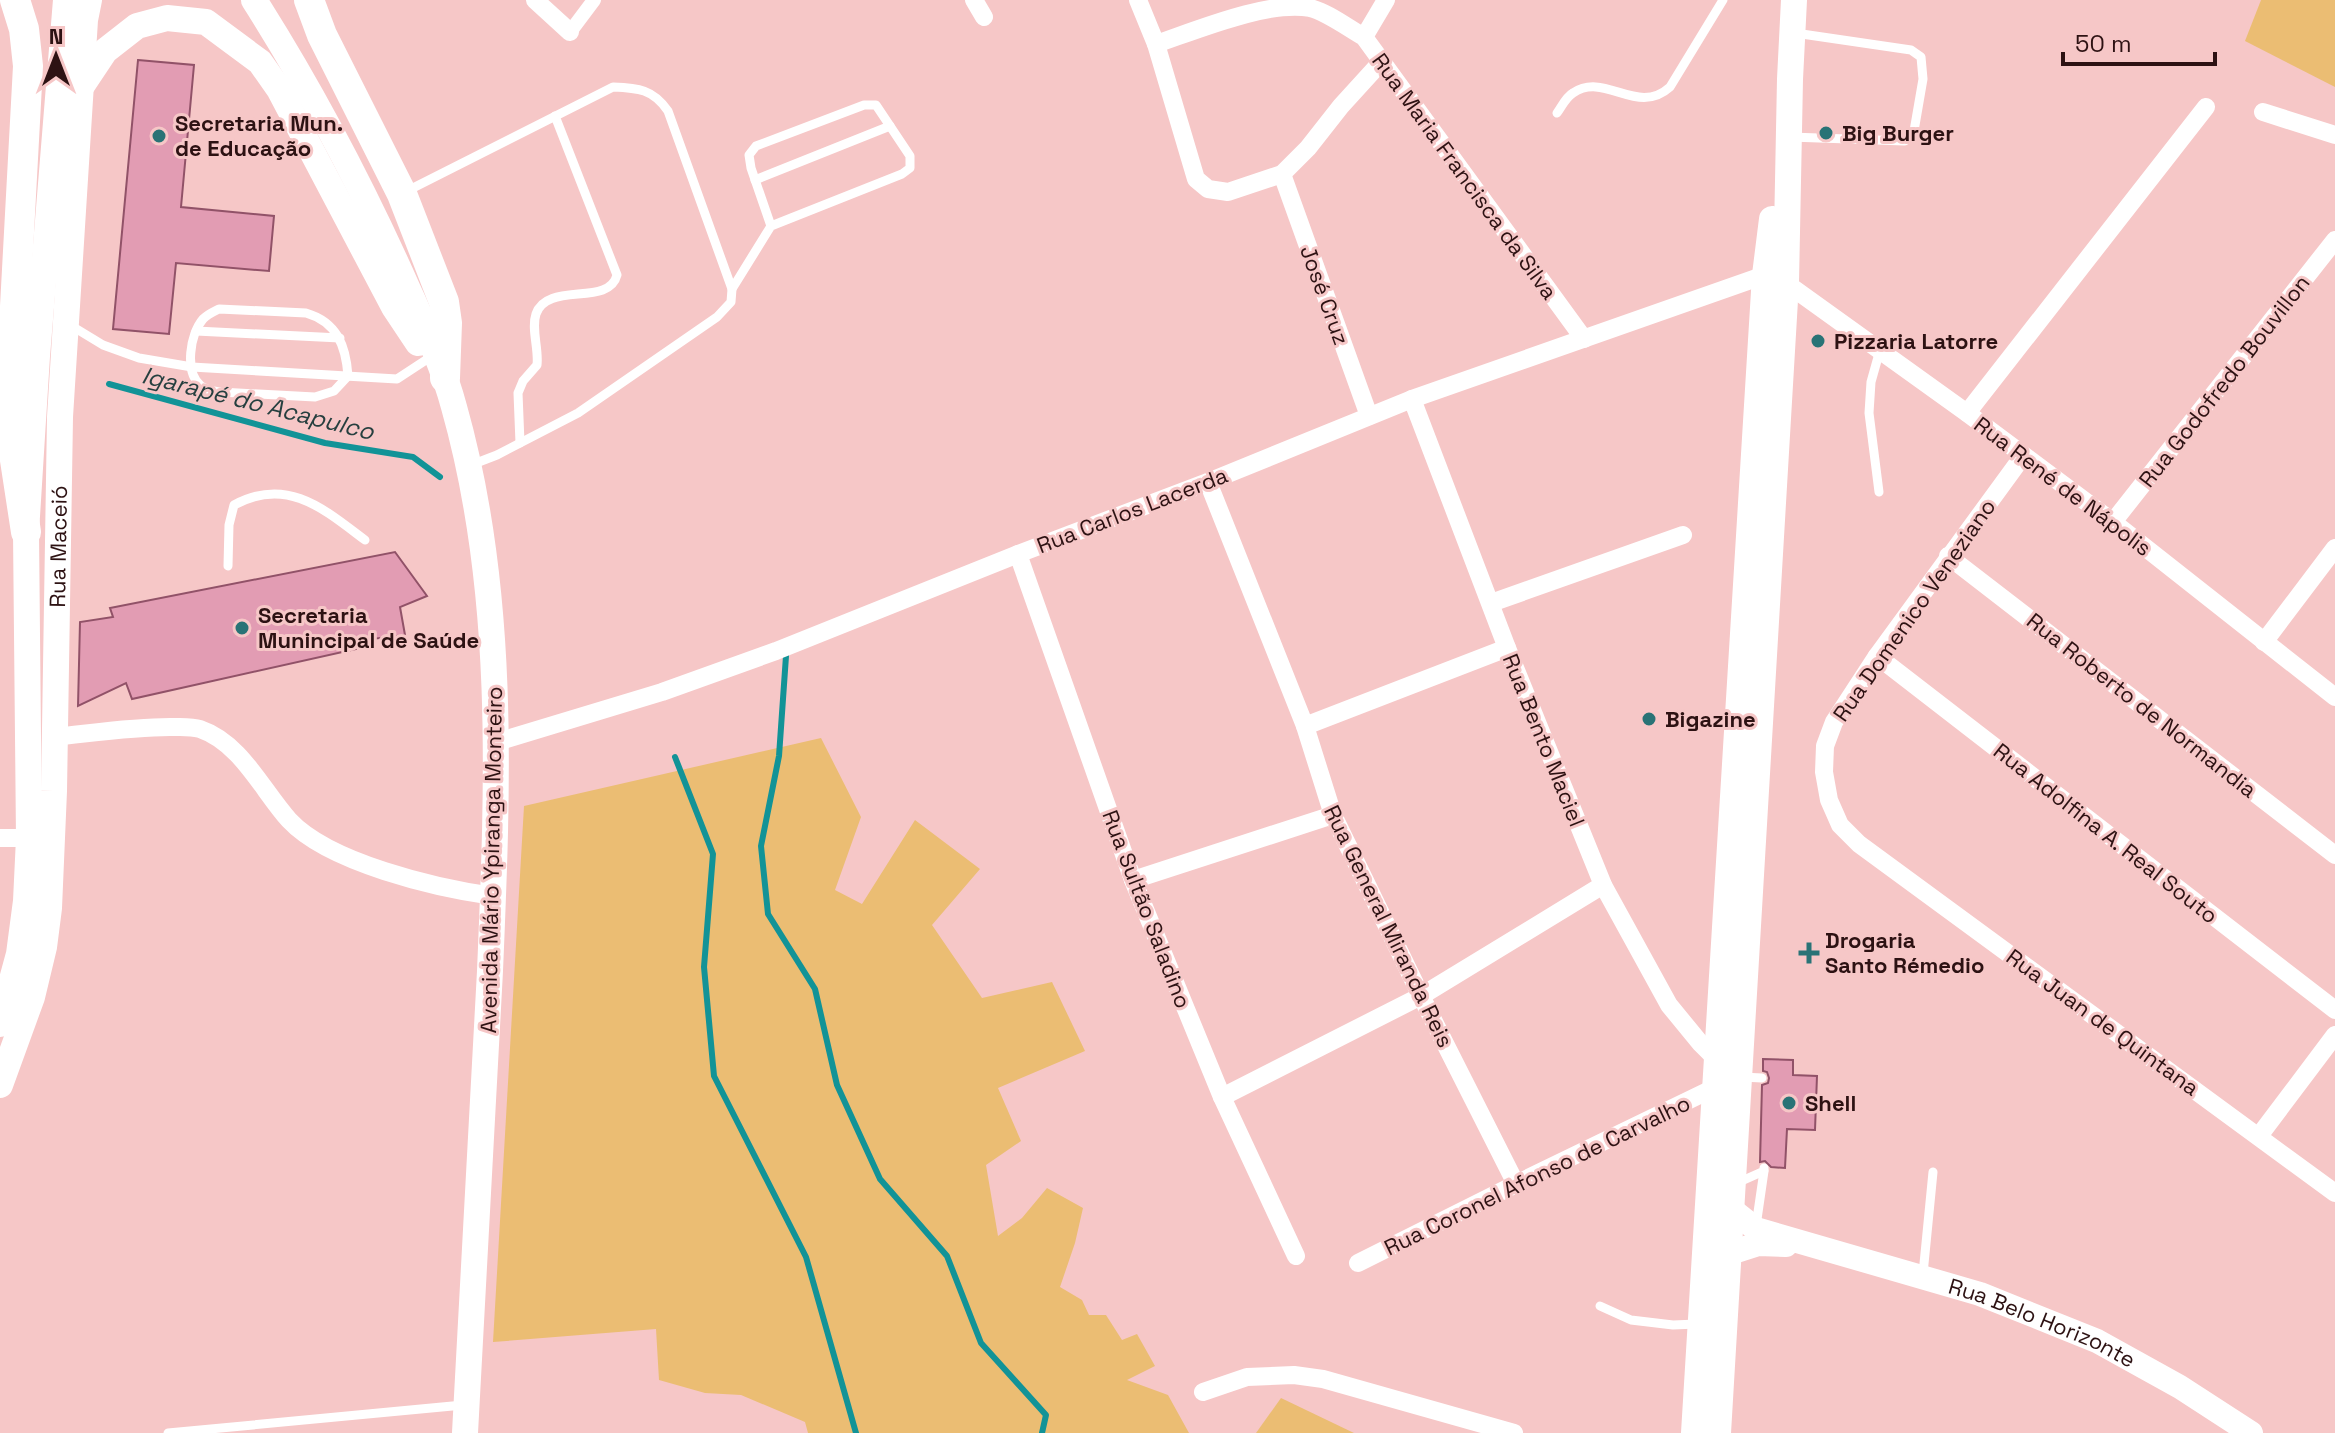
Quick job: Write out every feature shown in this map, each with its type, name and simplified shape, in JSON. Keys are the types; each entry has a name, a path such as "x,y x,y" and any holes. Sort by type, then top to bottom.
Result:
{"main road":[{"path":"15,0 24,29 28,66 10,399 13,447 26,532"},
{"name":"Rua Maceió","path":"0,1024 19,954 26,901 29,838 26,532 66,0"},
{"name":"Rua Maceió","path":"0,1085 32,997 44,947 51,874 60,417 85,20 89,0"},
{"name":"Avenida Mário Ypiranga Monteiro","path":"254,0 318,108 373,210 456,413 481,532 492,639 497,742 482,1150 465,1433"},
{"path":"309,0 322,35 402,194 444,302 447,323 437,368"},
{"path":"1776,279 1789,137 1794,0"},
{"path":"81,87 105,51 137,26 167,18 206,22 234,40 260,62 279,89 394,307 437,368"},
{"path":"1718,1433 1739,1081 1750,723 1790,79"},
{"path":"1739,1081 1716,1059 1750,723"},
{"path":"1694,1433 1700,1324 1739,1081"}],"street":[{"path":"535,0 570,32 594,0"},
{"path":"974,0 984,17"},
{"path":"1138,0 1156,44 1196,179 1208,189 1228,192 1282,174 1382,61"},
{"path":"1364,37 1386,0"},
{"name":"Rua Maria Francisca da Silva","path":"1156,44 1257,9 1284,4 1311,8 1364,37 1584,339"},
{"path":"1967,413 2206,107"},
{"path":"2263,112 2335,135"},
{"name":"José Cruz","path":"1282,174 1369,416"},
{"name":"Rua Godofredo Bouvillon","path":"2113,522 2335,240"},
{"name":"Rua Carlos Lacerda","path":"497,742 662,692 733,666 1208,482 1412,399 1584,339 1776,279"},
{"name":"Rua René de Nápolis","path":"1776,279 1880,350 2113,522 2335,697"},
{"name":"Rua Bento Maciel","path":"1412,399 1507,648 1603,885 1669,1005 1716,1059"},
{"name":"Rua Domenico Veneziano","path":"1824,772 1825,746 1834,722 1948,556 2023,456"},
{"name":"Rua General Miranda Reis","path":"1208,482 1305,726 1333,815 1516,1184"},
{"path":"1491,603 1683,535"},
{"path":"2264,642 2335,548"},
{"name":"Rua Sultão Saladino","path":"1018,554 1133,880 1222,1097 1296,1256"},
{"name":"Rua Roberto de Normandia","path":"1948,556 2335,855"},
{"path":"1305,726 1507,648"},
{"name":"Rua Adolfina A. Real Souto","path":"1877,656 2335,1010"},
{"path":"54,737 144,727 196,727 216,735 247,765 291,822 318,843 353,860 450,890 493,896"},
{"name":"Rua Juan de Quintana","path":"1824,772 1829,800 1840,825 1859,844 2335,1193"},
{"path":"1133,880 1333,815"},
{"path":"0,838 29,838"},
{"path":"1222,1097 1421,996 1603,885"},
{"path":"2259,1136 2335,1035"},
{"name":"Rua Coronel Afonso de Carvalho","path":"1358,1263 1516,1184 1739,1081"},
{"name":"Rua Belo Horizonte","path":"1733,1197 1756,1229 1980,1294 2097,1341 2180,1387 2251,1433"},
{"name":"Rua Belo Horizonte","path":"1730,1253 1758,1244 1816,1245"},
{"path":"1203,1392 1247,1377 1294,1375 1323,1379 1514,1433"}],"lane":[{"path":"1557,113 1568,97 1586,87 1642,98 1661,95 1670,87 1723,0"},
{"path":"1789,137 1905,141 1914,131 1923,79 1921,57 1911,50 1792,32"},
{"path":"402,194 613,87 638,88 659,98 668,111 732,289 731,302 717,317 578,413 468,466"},
{"path":"732,289 771,226 902,174 910,168 910,156 876,105 864,105 756,146 749,155 771,226"},
{"path":"520,443 518,393 523,381 537,365 535,315 541,304 551,298 609,289 617,275 555,116"},
{"path":"755,180 890,126"},
{"path":"219,309 306,313 327,323 340,338 348,376 334,391 315,397 220,392 200,385 192,367 192,342 196,331 209,314 219,309"},
{"path":"66,326 103,345 139,358 192,367 397,379 437,368"},
{"path":"196,331 340,338"},
{"path":"1879,492 1869,413 1871,382 1880,350"},
{"path":"228,566 229,525 234,505 249,497 293,494 328,512 365,540"},
{"path":"1733,1197 1764,1169 1756,1229"},
{"path":"1923,1277 1933,1172"},
{"path":"1600,1306 1631,1320 1673,1325 1700,1324"},
{"path":"168,1433 466,1405"}],"shaded area":[{"path":"2261,0 2335,0 2335,87 2245,41"},
{"path":"821,738 861,817 835,890 862,904 915,820 980,869 932,925 982,998 1052,982 1085,1051 998,1088 1021,1141 986,1165 998,1236 1022,1218 1047,1188 1083,1208 1060,1287 1082,1300 1089,1315 1106,1315 1122,1340 1137,1334 1155,1366 1127,1380 1168,1395 1189,1433 808,1433 805,1422 741,1395 705,1393 659,1380 656,1329 493,1342 524,806"},
{"path":"1281,1398 1354,1433 1256,1433"}],"building":[{"name":"Secretaria Mun. de Educação","path":"138,60 194,65 181,207 274,216 269,271 176,263 169,334 113,329"},
{"name":"Secretaria Munincipal de Saúde","path":"395,552 427,596 400,607 405,635 355,641 356,649 132,699 126,683 78,706 80,622 113,617 110,608"},
{"name":"Shell","path":"1763,1059 1793,1060 1793,1075 1817,1076 1815,1130 1787,1129 1785,1168 1760,1162 1762,1085 1768,1083 1769,1078 1763,1071"}],"waterway":[{"name":"Igarapé do Acapulco","path":"109,384 325,443 413,457 440,477"},
{"name":"Igarapé do Acapulco","path":"786,656 779,756 761,846 768,914 815,989 837,1085 880,1179 947,1256 981,1343 1046,1415 1042,1433"},
{"path":"675,757 713,854 704,967 714,1076 806,1257 856,1433"}],"place":[{"name":"Big Burger","path":"1826,133"},
{"name":"Secretaria Mun. de Educação","path":"159,136"},
{"name":"Pizzaria Latorre","path":"1818,341"},
{"name":"Secretaria Munincipal de Saúde","path":"242,628"},
{"name":"Bigazine","path":"1649,719"},
{"name":"Drogaria Santo Rémedio","path":"1809,953"},
{"name":"Shell","path":"1789,1103"}]}
